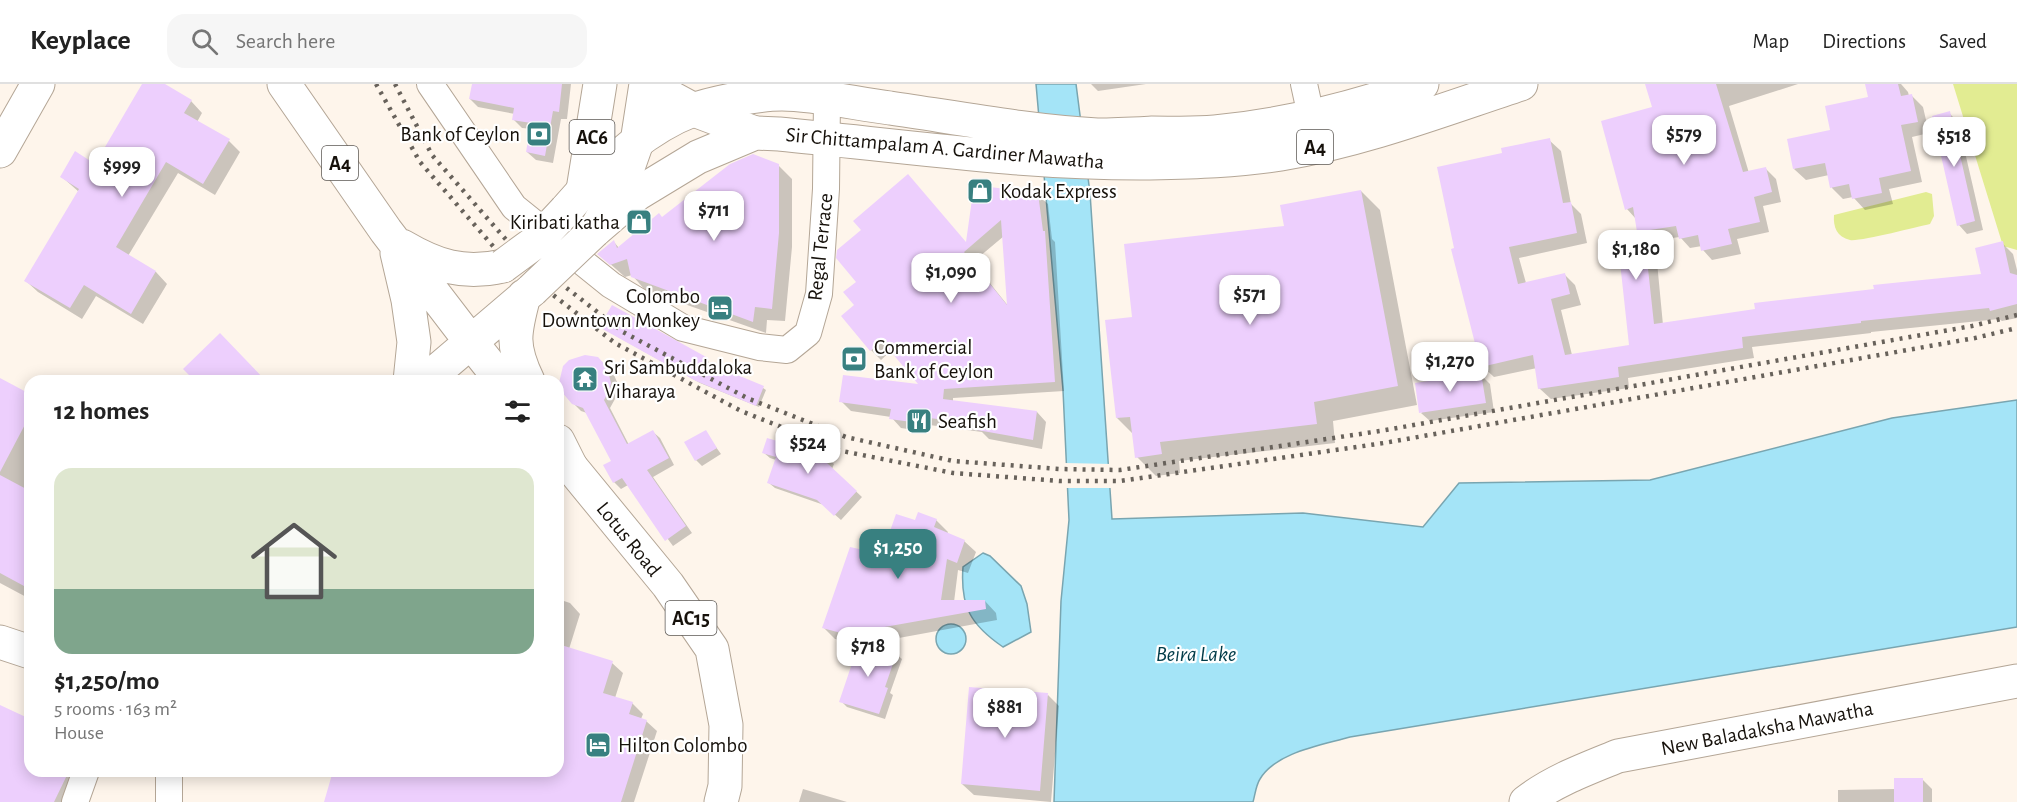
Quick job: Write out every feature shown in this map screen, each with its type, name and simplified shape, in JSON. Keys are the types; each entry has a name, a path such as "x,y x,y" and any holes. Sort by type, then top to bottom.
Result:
{"main road":[{"path":"0,151 38,84"},
{"name":"A4","path":"284,84 395,242 471,342"},
{"name":"AC6","path":"574,200 600,84"},
{"path":"646,84 693,110 755,134"},
{"name":"AC6","path":"637,142 646,84"},
{"name":"Sir Chittampalam A. Gardiner Mawatha","path":"1100,149 1311,117 1422,84"},
{"name":"Sir Chittampalam A. Gardiner Mawatha","path":"755,134 828,139 1031,144 1217,162 1282,154 1350,140 1521,84"},
{"name":"Sir Chittampalam A. Gardiner Mawatha","path":"395,242 426,260 456,270 481,270 503,266 537,241 574,200 637,142 663,124 693,110 768,89 826,99 1031,144"},
{"path":"432,375 528,293 632,198 677,168 715,148 755,134"},
{"path":"594,231 624,178 637,142"},
{"path":"395,242 408,300 414,342 411,375"},
{"path":"525,375 514,344 516,326 528,293"},
{"path":"471,342 497,375"},
{"name":"Lotus Road","path":"564,458 668,585 712,649 726,725 725,786 721,802"},
{"path":"0,642 24,650"},
{"name":"New Baladaksha Mawatha","path":"1526,802 1540,791 1618,756 2017,681"}],"street":[{"name":"Regal Terrace","path":"430,84 514,207 611,285 683,328 759,347 787,350 808,333 819,294 828,139 826,99"},
{"path":"1304,84 1311,117"},
{"path":"75,802 84,777"},
{"path":"168,777 169,802"}],"green space":[{"path":"1953,84 2017,84 2017,250 2003,246"},
{"path":"1926,192 1932,194 1934,216 1930,224 1855,240 1842,237 1835,227 1834,215"}],"water":[{"name":"Beira Lake","path":"1036,84 1076,84 1090,193 1112,519 1303,513 1423,527 1459,483 1650,480 1892,418 2017,400 2017,627 1350,737 1301,751 1277,762 1260,779 1253,802 1054,802 1061,601 1069,520 1063,390"},
{"path":"983,553 990,556 1021,586 1027,604 1031,632 1003,647 975,623 963,593 963,567"},
{"path":"951,624 961,629 966,639 961,649 951,654 941,649 936,639 941,629"}],"pier":[{"path":"1064,463 1112,464 1113,488 1065,488"}],"building":[{"path":"142,84 165,84 192,100 184,113 230,139 203,184 166,162 116,247 156,271 131,314 84,285 70,308 24,281 79,189 60,177 75,151 95,164"},
{"path":"472,84 562,84 559,112 553,111 545,156 526,152 531,123 512,120 514,108 469,99"},
{"path":"1645,84 1716,84 1743,172 1766,167 1772,192 1754,197 1760,222 1728,229 1732,244 1701,251 1698,235 1679,239 1676,226 1637,232 1633,207 1625,210 1601,121 1652,107"},
{"path":"1865,84 1898,84 1901,96 1912,94 1918,122 1901,125 1911,171 1879,178 1882,193 1852,199 1849,184 1830,188 1825,163 1793,169 1787,139 1830,130 1825,106 1868,97"},
{"path":"1950,111 1975,221 1957,226 1932,116"},
{"path":"1550,138 1563,203 1571,202 1577,233 1509,247 1518,284 1565,273 1570,294 1551,299 1565,355 1629,345 1619,253 1646,250 1654,324 1755,309 1754,303 1874,289 1873,285 1981,274 1975,248 2003,241 2010,273 2017,275 2017,304 1990,311 1989,308 1861,321 1861,323 1742,337 1743,348 1618,367 1619,377 1538,389 1533,355 1481,367 1451,249 1454,248 1437,167 1502,153 1501,148"},
{"path":"753,154 779,164 779,233 772,309 755,307 753,322 631,277 627,259 610,265 597,254 614,240 617,248 659,213 662,217 730,164"},
{"path":"908,174 966,242 974,185 1038,193 1043,231 1045,231 1055,382 944,389 943,399 1037,411 1033,440 977,430 978,424 913,416 912,422 889,419 891,409 839,402 843,375 918,384 882,341 870,351 841,316 854,305 843,292 856,282 836,258 837,250 861,230 853,221","holes":["1001,220 1007,305 964,252"]},
{"path":"1361,190 1398,386 1314,402 1317,424 1160,442 1162,454 1135,458 1130,417 1116,418 1105,320 1132,317 1124,244 1284,226 1280,205"},
{"path":"612,305 708,358 706,362 764,386 756,406 696,381 599,327"},
{"path":"220,333 260,375 189,375 183,369"},
{"path":"585,355 598,357 607,367 611,383 604,400 627,444 653,430 669,458 647,470 686,526 665,541 622,478 613,483 603,465 611,461 583,408 572,404 564,395 564,375 561,375 563,366 569,360"},
{"path":"1481,373 1486,403 1419,413 1415,383"},
{"path":"0,378 24,391 24,426 0,472"},
{"path":"706,430 717,448 695,461 684,442"},
{"path":"767,438 829,456 827,463 857,491 834,516 817,500 767,483 776,457 762,453"},
{"path":"0,475 24,488 24,586 0,573"},
{"path":"918,512 937,519 934,527 965,540 957,563 947,559 941,600 985,600 986,609 845,634 822,628 850,547 882,554 896,514 915,520"},
{"path":"860,640 897,652 879,714 839,702"},
{"name":"Hilton Colombo","path":"564,646 613,661 603,693 633,702 629,714 647,720 621,802 324,802 331,777 564,777"},
{"path":"969,687 1048,693 1040,791 961,784"},
{"path":"0,705 24,716 24,777 66,777 54,802 0,802"},
{"path":"1894,778 1923,778 1923,802 1894,802"}],"railway":[{"path":"376,84 420,162 499,253 615,343 741,411 842,451 953,473 1060,481 1120,481 1384,443 1975,338 2017,328"},
{"path":"395,84 432,155 509,243 623,332 747,398 846,437 953,461 1060,469 1120,470 1380,431 1972,326 2017,315"}],"place":[{"name":"Bank of Ceylon","path":"539,134"},
{"name":"Kodak Express","path":"980,191"},
{"name":"Kiribati katha","path":"639,222"},
{"name":"Colombo Downtown Monkey","path":"720,308"},
{"name":"Commercial Bank of Ceylon","path":"854,359"},
{"name":"Sri Sambuddaloka Viharaya","path":"585,379"},
{"name":"Seafish","path":"919,421"},
{"name":"Hilton Colombo","path":"598,745"}]}
